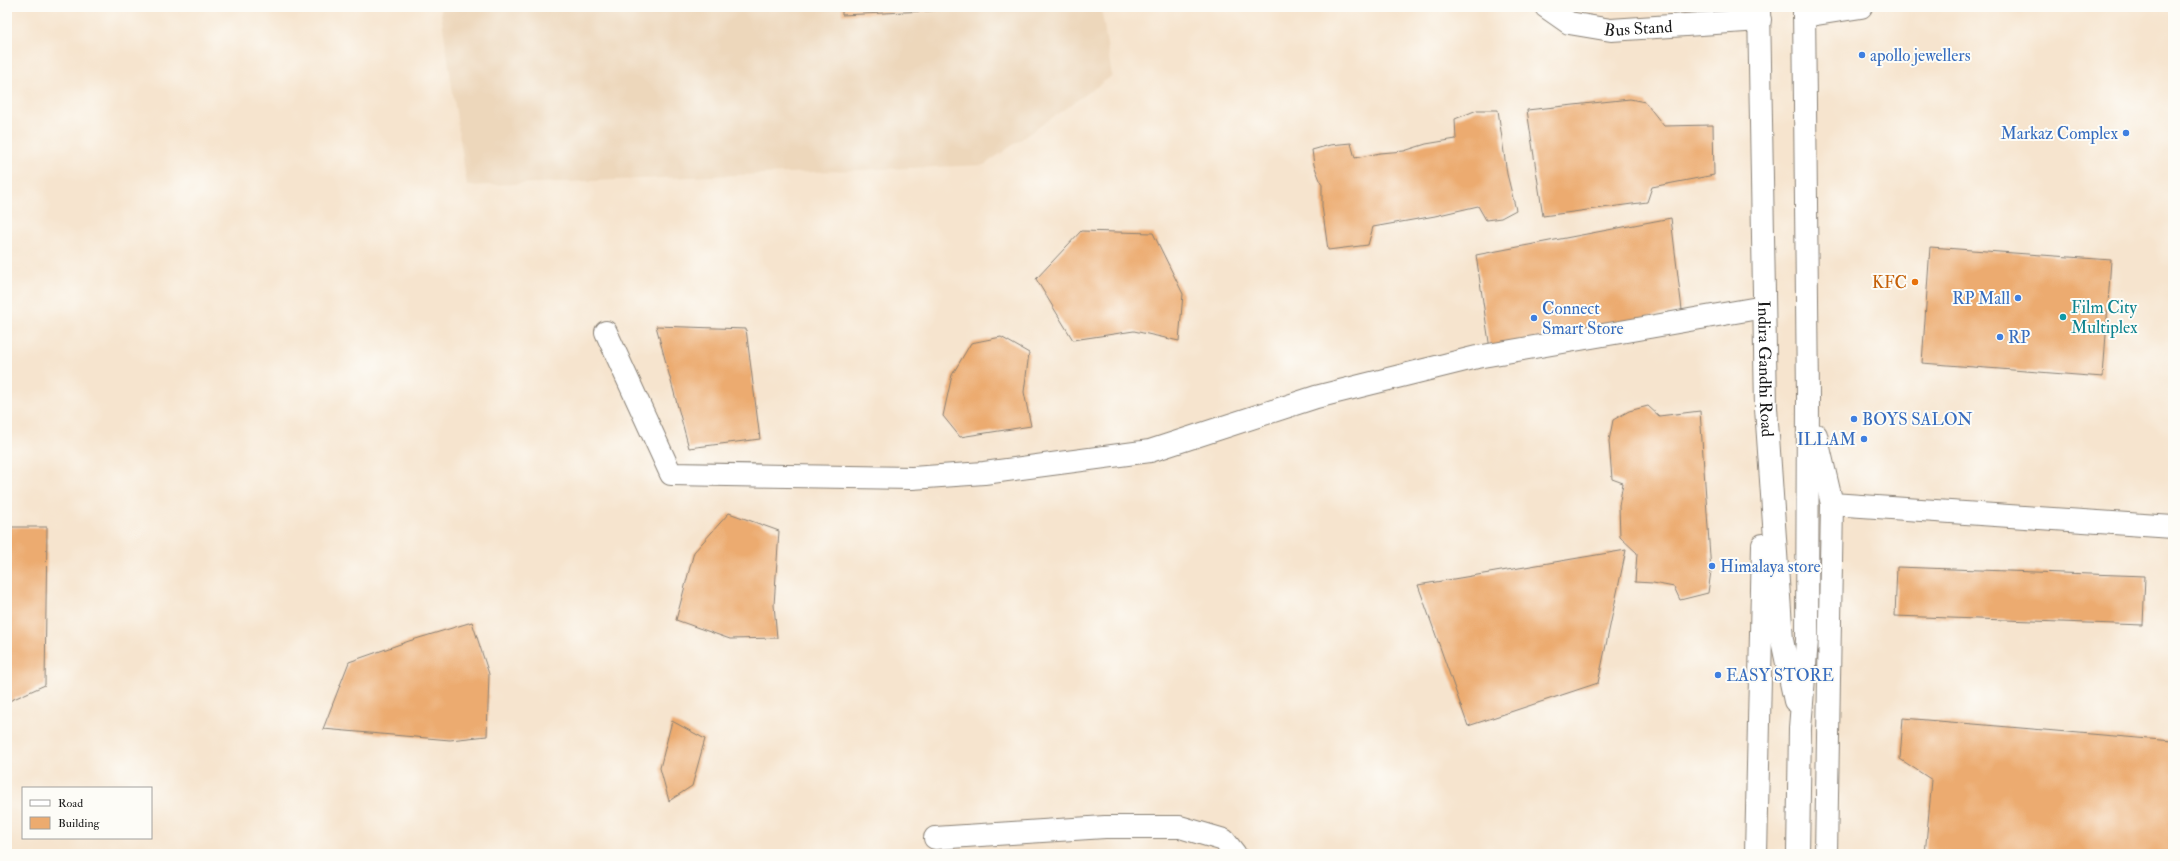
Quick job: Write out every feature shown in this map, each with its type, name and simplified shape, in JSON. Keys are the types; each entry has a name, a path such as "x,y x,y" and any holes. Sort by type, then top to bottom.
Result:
{"main road":[{"name":"Bus Stand","path":"1546,7 1569,23 1611,30 1760,14"},
{"path":"1804,12 1861,7"},
{"name":"Indira Gandhi Road","path":"1798,854 1800,728 1807,640 1808,397 1804,12"},
{"name":"Indira Gandhi Road","path":"1760,14 1766,408 1782,640 1800,728"},
{"path":"606,332 671,474 912,478 984,473 1150,451 1316,397 1477,356 1764,307"},
{"path":"1808,397 1832,504 1826,854"},
{"path":"1756,854 1766,408"},
{"path":"1832,504 2173,527"},
{"path":"935,838 1098,827 1180,827 1224,840 1235,854"}],"shaded area":[{"path":"440,7 1101,7 1112,76 984,165 467,186"}],"building":[{"path":"842,7 967,7 967,9 842,15"},
{"path":"1630,99 1645,102 1664,126 1713,125 1714,175 1652,187 1647,202 1543,216 1527,110"},
{"path":"1477,110 1498,110 1507,174 1516,210 1501,218 1486,220 1478,206 1435,216 1373,227 1368,245 1328,250 1322,206 1322,185 1314,165 1312,150 1330,145 1351,143 1355,158 1380,153 1404,151 1426,144 1456,139 1455,119"},
{"path":"1671,218 1682,310 1490,349 1476,255"},
{"path":"1081,231 1153,233 1183,294 1179,341 1134,331 1073,340 1036,279"},
{"name":"RP Mall","path":"1930,247 2111,260 2103,377 1922,363"},
{"path":"656,326 746,329 760,439 689,448"},
{"path":"1001,337 1029,353 1024,392 1031,426 960,437 943,416 952,375 971,343"},
{"path":"1648,406 1659,416 1700,411 1711,571 1708,593 1680,600 1674,587 1653,583 1635,582 1637,553 1620,537 1619,506 1623,483 1612,479 1609,441 1613,420 1629,411"},
{"path":"729,513 779,531 774,605 777,638 730,639 676,620 694,552"},
{"path":"7,527 47,527 45,685 7,702"},
{"path":"1626,550 1598,683 1468,726 1418,585"},
{"path":"1897,567 2145,576 2143,625 1895,616"},
{"path":"472,622 489,674 487,736 450,740 323,729 349,662 409,641"},
{"path":"1903,718 2173,741 2173,854 1925,854 1932,780 1900,759"},
{"path":"672,721 705,739 692,786 669,801 660,768"}],"place":[{"name":"apollo jewellers","path":"1862,55"},
{"name":"Markaz Complex","path":"2126,133"},
{"name":"KFC","path":"1915,282"},
{"name":"RP Mall","path":"2018,298"},
{"name":"Film City Multiplex","path":"2063,317"},
{"name":"Connect Smart Store","path":"1534,318"},
{"name":"RP","path":"2000,337"},
{"name":"BOYS SALON","path":"1854,419"},
{"name":"ILLAM","path":"1864,439"},
{"name":"Himalaya store","path":"1712,566"},
{"name":"EASY STORE","path":"1718,675"}]}
